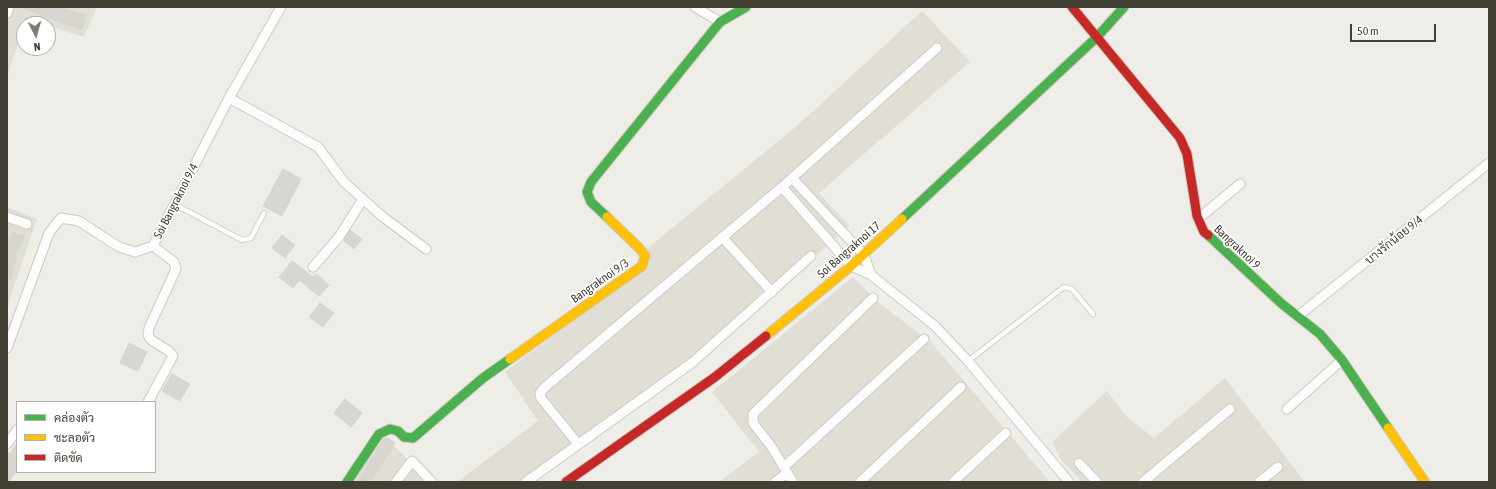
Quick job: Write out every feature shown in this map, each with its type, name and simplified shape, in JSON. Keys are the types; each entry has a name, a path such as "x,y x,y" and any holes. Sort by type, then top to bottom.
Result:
{"street":[{"path":"7,13 9,7"},
{"name":"Soi Bangraknoi 9/4","path":"7,348 49,233 61,218 79,221 120,247 135,252 153,246 229,98 281,7"},
{"path":"695,7 720,22"},
{"name":"Bangraknoi 9","path":"1072,7 1180,138 1187,154 1198,219 1204,232 1282,304 1320,334 1342,360 1425,482"},
{"name":"Soi Bangraknoi 17","path":"566,482 714,377 864,255 1097,37 1124,7"},
{"name":"Bangraknoi 9/3","path":"347,482 379,434 390,429 398,431 404,437 413,438 422,432 483,378 642,266 645,256 640,249 591,202 587,192 591,182 720,22 740,8"},
{"path":"578,444 541,398 540,393 782,187 937,48"},
{"path":"229,98 318,147 344,182 426,249"},
{"name":"บางรักน้อย 9/4","path":"1298,316 1489,163"},
{"path":"792,178 864,255 871,275"},
{"path":"1198,219 1240,184"},
{"path":"782,187 851,266 871,275 934,326 968,361 1069,482"},
{"path":"313,267 339,236 363,199"},
{"path":"7,217 27,224"},
{"path":"722,237 772,292"},
{"path":"149,401 173,356 169,351 151,340 148,335 149,328 176,270 174,262 153,246"},
{"path":"526,482 693,362 811,256"},
{"path":"793,482 771,446 753,423 752,417 754,412 873,298"},
{"path":"775,482 924,339"},
{"path":"1287,409 1342,360"},
{"path":"860,482 961,387"},
{"path":"1143,482 1230,409"},
{"path":"7,444 16,431"},
{"path":"953,482 1006,433"},
{"path":"396,482 412,461 432,482"},
{"path":"1079,463 1096,482"},
{"path":"1260,482 1278,467"}],"lane":[{"path":"174,204 242,240 251,238 264,213"},
{"path":"968,361 1064,287 1072,290 1093,314"}],"shaded area":[{"path":"7,7 97,7 84,37 56,28 56,16 16,16 16,50 7,77"},
{"path":"922,11 970,62 819,193 849,226 700,360 533,482 457,482 538,421 505,372 645,266 644,251 798,125"},
{"path":"7,207 37,219 7,307"},
{"path":"853,277 879,303 931,342 1050,482 719,482 759,452 712,392"},
{"path":"1225,378 1305,482 1082,482 1062,461 1052,442 1107,391 1127,417 1154,438"},
{"path":"380,433 432,482 349,482"}],"building":[{"path":"20,7 65,7 64,9 86,15 82,30 56,20 56,16 44,16"},
{"path":"283,169 301,179 282,216 263,206"},
{"path":"350,230 362,239 354,249 344,241"},
{"path":"12,232 24,236 19,250 17,250 11,279 7,278 7,246"},
{"path":"282,235 295,245 285,258 272,248"},
{"path":"292,261 313,277 316,274 329,285 319,296 299,280 293,288 279,277"},
{"path":"320,303 334,313 323,327 309,317"},
{"path":"129,343 147,352 138,371 120,363"},
{"path":"172,374 190,384 180,401 162,391"},
{"path":"345,399 362,413 351,427 334,413"},
{"path":"388,438 395,443 369,482 357,482 384,440"},
{"path":"16,445 16,472 9,482 7,482 7,452 10,454"}],"traffic: fast":[{"path":"607,217 591,202 587,192 591,182 720,22 746,7"},
{"path":"902,219 1097,37 1124,7"},
{"path":"1208,235 1282,304 1320,334 1342,360 1388,428"},
{"path":"347,482 379,434 390,429 398,431 404,437 413,438 483,378 510,359"}],"traffic: slow":[{"path":"510,359 642,266 645,256 640,249 607,217"},
{"path":"766,336 851,266 902,219"},
{"path":"1388,428 1425,482"}],"traffic: jam":[{"path":"1072,7 1180,138 1187,154 1197,216 1204,232 1208,235"},
{"path":"566,482 715,377 766,336"}]}
